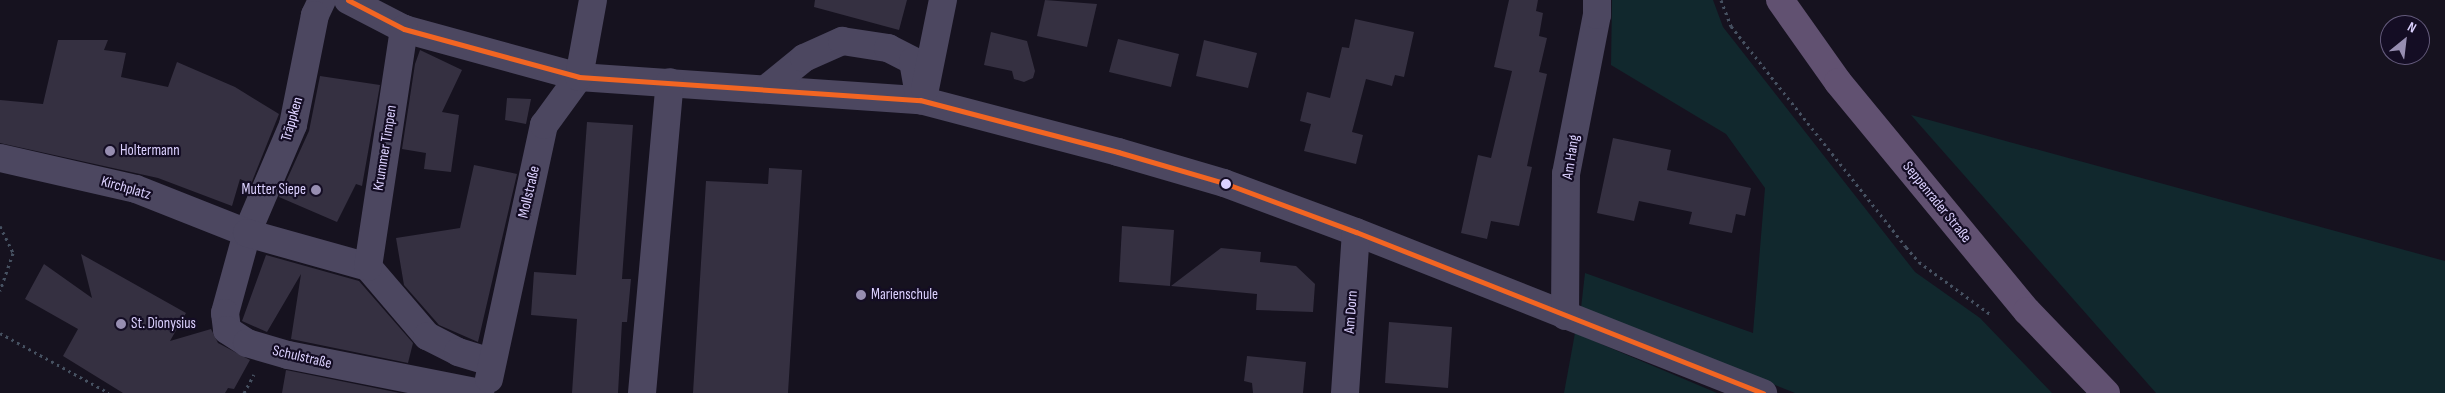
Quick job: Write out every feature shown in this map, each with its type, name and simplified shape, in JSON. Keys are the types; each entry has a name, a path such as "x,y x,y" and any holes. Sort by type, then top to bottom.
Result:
{"main road":[{"name":"Seppenrader Straße","path":"1780,0 1838,82 2026,311 2106,393"}],"street":[{"name":"Träppken","path":"247,233 293,125 315,15 322,0"},
{"path":"348,0 404,29 579,78 670,82 921,101 1224,182 1356,232 1763,393"},
{"name":"Mollstraße","path":"488,393 491,362 544,125 579,78 593,0"},
{"path":"921,101 943,0"},
{"name":"Am Hang","path":"1565,316 1566,174 1597,15 1597,0"},
{"name":"Krummer Timpen","path":"368,267 404,29"},
{"path":"766,89 804,58 842,41 888,48 913,61 921,101"},
{"path":"642,393 670,82"},
{"name":"Kirchplatz","path":"0,158 136,189 247,233"},
{"name":"Am Dorn","path":"1346,393 1356,232"},
{"path":"247,233 368,267 427,336 458,352 491,362"},
{"name":"Schulstraße","path":"247,233 225,314 227,330 234,335 247,342 288,355 480,393"}],"path":[{"path":"1721,0 1731,26 1906,247 1935,275 1992,315"},
{"path":"0,226 13,253 0,291"},
{"path":"0,333 109,393"}],"green space":[{"path":"1612,0 1713,0 1723,27 1915,272 1980,318 2052,393 1795,393 1581,308 1585,273 1753,333 1765,188 1726,134 1611,65"},
{"path":"1911,115 2445,261 2445,393 2156,393"},
{"path":"1575,333 1717,393 1564,393"}],"building":[{"path":"815,0 907,0 899,30 814,7"},
{"path":"1045,0 1097,4 1087,47 1037,36"},
{"path":"1509,0 1538,0 1536,11 1543,13 1539,36 1547,38 1539,72 1547,74 1527,166 1532,167 1519,226 1491,221 1487,239 1461,233 1478,155 1491,158 1512,71 1494,67"},
{"path":"1355,19 1414,32 1404,77 1395,75 1392,86 1366,79 1352,132 1363,135 1356,164 1304,151 1311,124 1300,121 1307,92 1330,98 1342,47 1349,48"},
{"path":"991,32 1027,41 1035,71 1033,78 1024,82 1014,79 1012,71 984,65"},
{"path":"1118,39 1179,54 1171,87 1109,72"},
{"path":"58,40 108,40 104,50 126,53 121,77 168,87 177,62 235,87 279,114 251,184 240,179 232,206 158,178 0,143 0,100 43,104"},
{"path":"1204,40 1257,53 1248,88 1196,76"},
{"path":"420,50 462,70 442,112 459,115 451,172 424,169 426,153 402,149 415,64"},
{"path":"320,76 380,85 362,186 356,184 337,222 279,197 309,131"},
{"path":"507,98 531,99 526,124 505,120"},
{"path":"587,122 633,125 622,279 631,279 627,322 622,322 618,393 572,393 577,319 531,315 534,272 576,275"},
{"path":"1613,138 1671,150 1667,170 1751,188 1745,216 1736,214 1732,233 1689,224 1692,212 1639,201 1634,221 1597,213"},
{"path":"474,165 517,174 478,342 439,325 404,285 396,238 460,228"},
{"path":"769,168 802,170 788,393 693,393 706,181 768,184"},
{"path":"1122,226 1174,230 1170,286 1119,282"},
{"path":"1221,248 1261,252 1260,262 1296,266 1315,284 1313,312 1256,310 1257,294 1171,286"},
{"name":"St. Dionysius","path":"81,254 186,313 170,341 211,329 218,343 250,360 234,389 228,388 225,393 123,393 63,356 78,329 25,299 44,264 92,298"},
{"path":"266,255 359,281 413,343 408,363 291,339 301,274 267,332 242,321"},
{"path":"1389,322 1452,327 1448,388 1385,383"},
{"path":"1247,356 1306,362 1303,393 1253,393 1252,383 1244,381"},
{"path":"286,370 400,393 282,393"}],"transit line":[{"path":"348,0 404,29 579,77 920,100 1118,152 1224,183 1356,232 1763,393"}],"place":[{"name":"Holtermann","path":"110,151"},
{"name":"Mutter Siepe","path":"316,190"},
{"name":"Marienschule","path":"861,295"},
{"name":"St. Dionysius","path":"121,324"}]}
